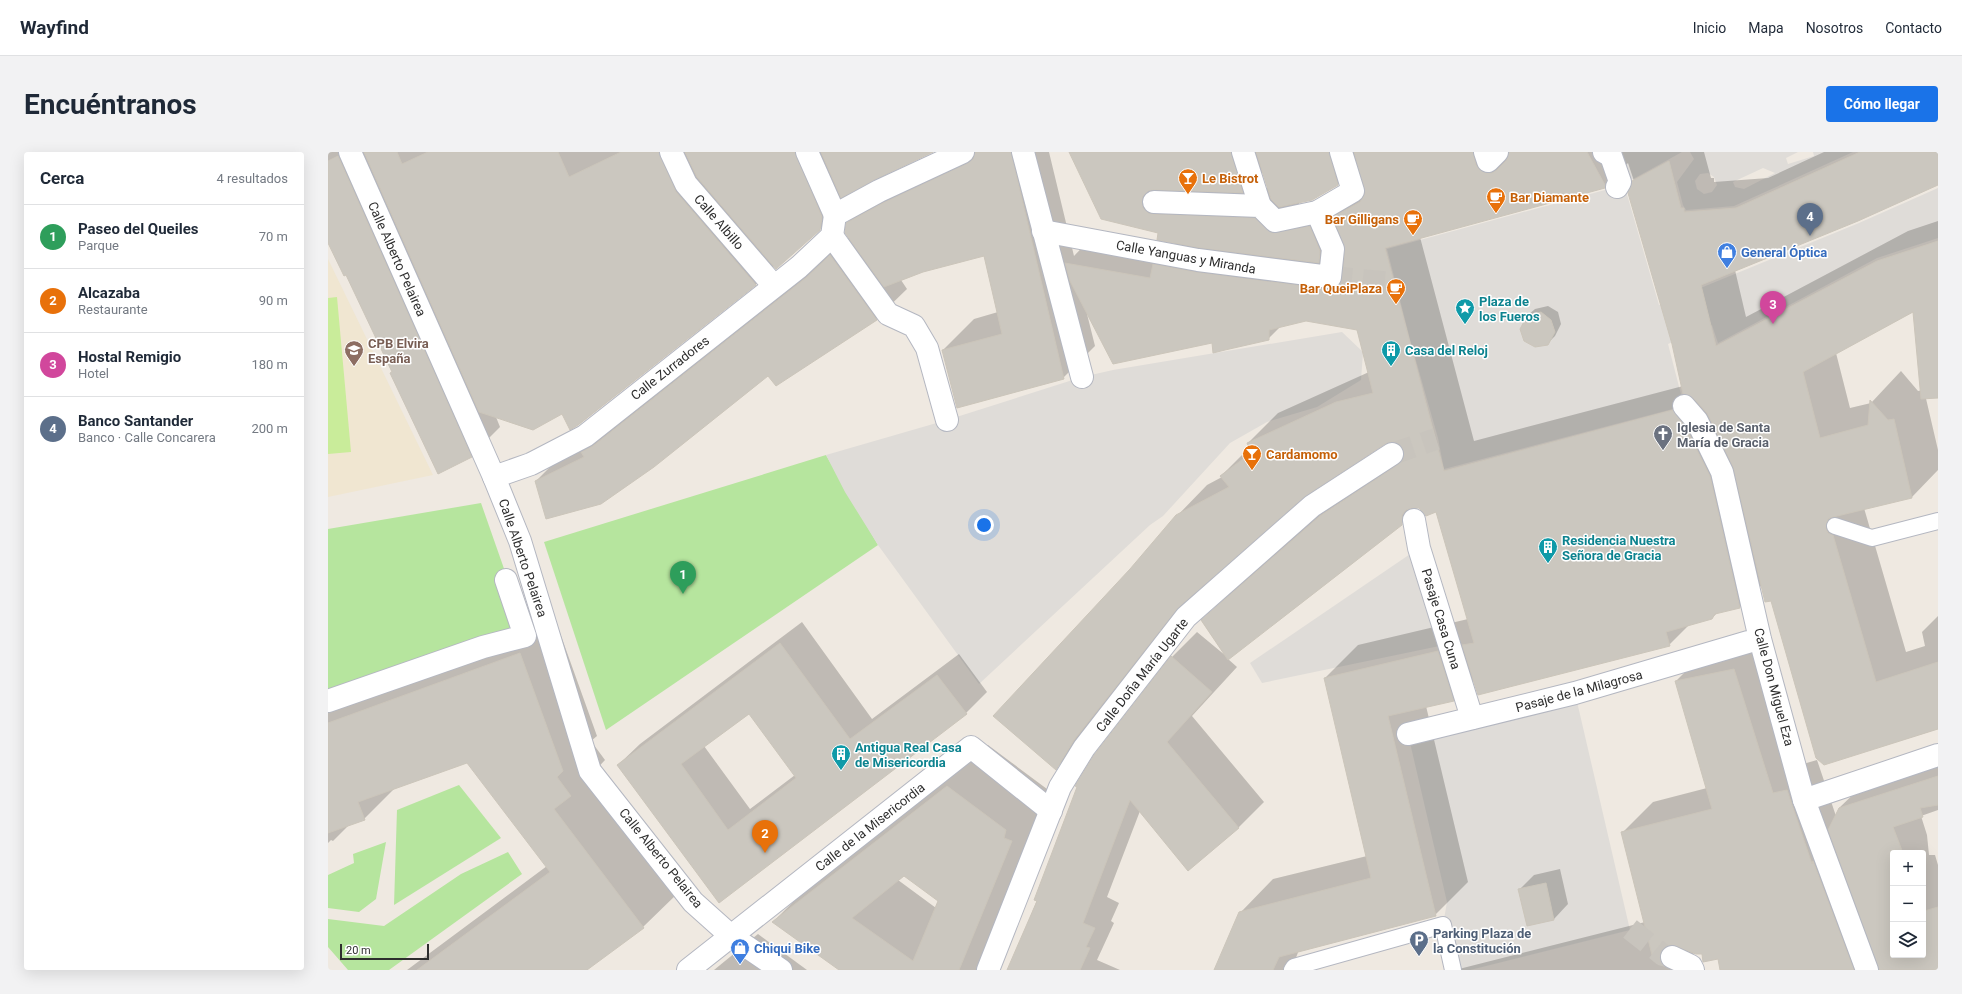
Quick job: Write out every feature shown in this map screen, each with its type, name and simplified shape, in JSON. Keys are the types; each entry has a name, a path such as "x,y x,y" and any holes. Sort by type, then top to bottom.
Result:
{"street":[{"name":"Calle Alberto Pelairea","path":"350,152 494,477 520,541 590,771 693,902 731,936 781,970"},
{"name":"Calle Albillo","path":"671,152 686,184 774,286"},
{"path":"807,152 833,225 888,314 914,326 927,348 947,420"},
{"path":"1023,152 1035,193 1043,231 1082,377"},
{"path":"1243,152 1260,206 1275,221 1317,212 1353,191 1341,152"},
{"path":"1485,152 1488,161 1497,152"},
{"path":"1604,152 1612,156 1620,182 1617,187"},
{"name":"Calle Zurradores","path":"494,477 531,464 585,436 799,267 833,225 879,191 970,153"},
{"path":"1154,202 1260,206"},
{"name":"Calle Yanguas y Miranda","path":"1043,231 1198,260 1330,277 1333,249 1317,212"},
{"name":"Calle Don Miguel Eza","path":"1684,406 1697,421 1722,472 1760,639 1804,800 1867,970"},
{"name":"Calle Doña María Ugarte","path":"988,970 1060,788 1084,748 1186,617 1312,506 1392,454"},
{"name":"Pasaje Casa Cuna","path":"1414,520 1419,548 1472,718"},
{"path":"328,701 483,648 524,636 506,580"},
{"name":"Pasaje de la Milagrosa","path":"1408,734 1575,694 1748,642"},
{"name":"Calle de la Misericordia","path":"688,970 971,747 1051,811"},
{"path":"1804,800 1938,755"},
{"path":"1672,957 1691,966 1693,970"}],"lane":[{"path":"1835,526 1872,538 1938,521"},
{"path":"1292,970 1294,967 1443,925 1454,970"}],"shaded area":[{"name":"Plaza de los Fueros","path":"1607,152 1682,152 1624,184 1659,305 1859,223 1938,188 1938,238 1877,258 1718,343 1712,325 1668,344 1684,406 1444,469 1438,438 1411,343 1387,249 1616,187","holes":["1541,312 1551,320 1555,332 1536,347 1524,341 1520,329 1527,316"]},
{"path":"1690,152 1798,152 1786,158 1788,164 1814,156 1813,152 1853,152 1734,206 1686,210 1683,205 1677,182 1694,159","holes":["1763,168 1775,173 1744,189 1735,187 1733,182","1708,173 1714,177 1717,185 1712,192 1704,194 1697,189 1695,181 1700,174"]},
{"name":"CPB Elvira España","path":"328,259 433,475 328,497"},
{"path":"1342,332 1363,352 1361,380 1317,407 1267,422 1230,443 1163,516 1150,525 979,684 878,545 845,492 826,455 947,420 1082,377 1113,370"},
{"path":"1419,548 1449,644 1262,683 1250,663"},
{"path":"1575,693 1630,930 1470,970 1453,970 1443,925 1447,902 1408,734"}],"green space":[{"path":"337,297 351,452 328,454 328,298"},
{"path":"826,455 878,545 606,730 544,542"},
{"path":"481,503 529,640 328,712 328,529"},
{"path":"459,785 501,838 394,905 397,810"},
{"path":"386,842 376,899 359,912 328,908 328,875 354,863 353,854"},
{"path":"508,852 522,874 389,970 348,970 328,947 328,919 384,926 461,874"}],"building":[{"path":"364,152 397,152 402,164 428,152 558,152 569,177 621,152 659,152 676,192 756,285 570,430 562,414 533,430 479,412"},
{"path":"685,152 795,152 822,217 820,230 776,269 697,177"},
{"path":"821,152 933,152 874,180 841,198"},
{"path":"975,152 1011,152 1064,379 957,408 942,350 1002,334 984,256 923,272 884,287 845,233 846,223 885,202 968,163 973,159"},
{"path":"1069,152 1231,152 1243,193 1154,190 1148,191 1143,196 1143,208 1148,213 1154,214 1255,218 1272,233 1310,226 1320,251 1319,263 1200,248 1157,240 1158,233 1101,219"},
{"path":"1256,152 1329,152 1338,185 1312,200 1279,207 1271,199"},
{"path":"1354,152 1473,152 1476,165 1480,170 1486,173 1492,173 1506,161 1509,152 1587,152 1605,185 1605,188 1385,248 1444,471 1673,410 1686,428 1710,476 1740,608 1715,614 1712,619 1666,632 1670,646 1478,695 1462,645 1474,643 1436,512 1426,516 1419,508 1412,508 1406,510 1402,515 1402,525 1228,660 1201,620 1320,516 1399,464 1403,459 1403,448 1398,443 1391,442 1385,444 1304,497 1178,608 1074,740 1056,770 993,716 1130,569 1176,515 1229,487 1220,476 1251,453 1247,443 1336,402 1373,393 1357,330 1306,321 1269,330 1269,340 1213,353 1212,343 1113,364 1070,281 1065,263 1150,278 1153,264 1196,272 1335,289 1340,285 1342,279 1345,250 1333,217 1360,202 1365,193"},
{"path":"1860,152 1938,152 1938,185 1858,221 1701,285 1716,346 1877,261 1938,241 1938,398 1921,399 1913,312 1803,372 1820,438 1868,425 1870,400 1888,420 1894,419 1912,498 1833,517 1828,519 1826,528 1828,533 1833,535 1876,682 1938,662 1938,729 1824,765 1816,758 1771,601 1765,602 1733,467 1707,413 1693,398 1683,394 1672,344 1628,193 1632,181 1669,161 1681,208 1684,208 1684,212 1736,208"},
{"path":"338,156 472,457 438,474 346,275 344,276 328,243 328,161"},
{"path":"830,255 877,320 776,386 768,376 654,467 601,504 546,519 535,481 584,457 581,452 593,446 807,277"},
{"path":"1541,312 1551,320 1555,332 1548,345 1535,347 1524,341 1520,329 1527,316"},
{"name":"Antigua Real Casa de Misericordia","path":"780,643 850,739 937,675 967,714 719,903 617,765","holes":["749,714 796,778 728,830 681,764"]},
{"path":"1438,651 1454,701 1388,716 1436,916 1279,957 1273,970 1214,970 1239,912 1371,878 1324,678"},
{"path":"520,653 563,771 557,777 571,796 554,809 644,928 587,970 417,970 550,872 467,763 358,802 365,820 328,833 328,723"},
{"path":"1171,656 1212,692 1167,742 1239,828 1188,871 1130,800 1083,923 1095,928 1086,947 1090,948 1080,970 1007,970 1037,901 1034,900 1077,787 1075,786 1094,755"},
{"path":"1734,669 1773,793 1787,790 1812,864 1813,861 1854,970 1720,970 1718,959 1703,962 1702,954 1696,954 1671,945 1665,947 1661,951 1660,959 1653,959 1621,832 1712,809 1675,681"},
{"path":"1938,776 1938,805 1920,808 1923,817 1893,827 1902,850 1890,850 1890,958 1926,958 1926,910 1938,907 1938,970 1879,970 1828,830 1839,808"},
{"path":"947,786 1006,830 1004,838 1012,841 959,970 839,970 772,922","holes":["904,876 938,901 913,961 852,918"]},
{"path":"1546,883 1554,920 1527,926 1518,889"}],"tunnel":[{"path":"1330,277 1394,283"},
{"path":"1392,454 1436,439"},
{"path":"1630,929 1663,955 1672,957"}],"place":[{"name":"Le Bistrot","path":"1188,195"},
{"name":"Bar Diamante","path":"1496,214"},
{"name":"Bar Gilligans","path":"1413,236"},
{"name":"Banco Santander","path":"1810,236"},
{"name":"General Óptica","path":"1727,269"},
{"name":"Bar QueiPlaza","path":"1396,305"},
{"name":"Hostal Remigio","path":"1773,324"},
{"name":"Plaza de los Fueros","path":"1465,325"},
{"name":"CPB Elvira España","path":"354,367"},
{"name":"Casa del Reloj","path":"1391,367"},
{"name":"Iglesia de Santa María de Gracia","path":"1663,451"},
{"name":"Cardamomo","path":"1252,471"},
{"name":"Residencia Nuestra Señora de Gracia","path":"1548,564"},
{"name":"Paseo del Queiles","path":"683,594"},
{"name":"Antigua Real Casa de Misericordia","path":"841,771"},
{"name":"Alcazaba","path":"765,853"},
{"name":"Parking Plaza de la Constitución","path":"1419,957"},
{"name":"Chiqui Bike","path":"740,965"}]}
